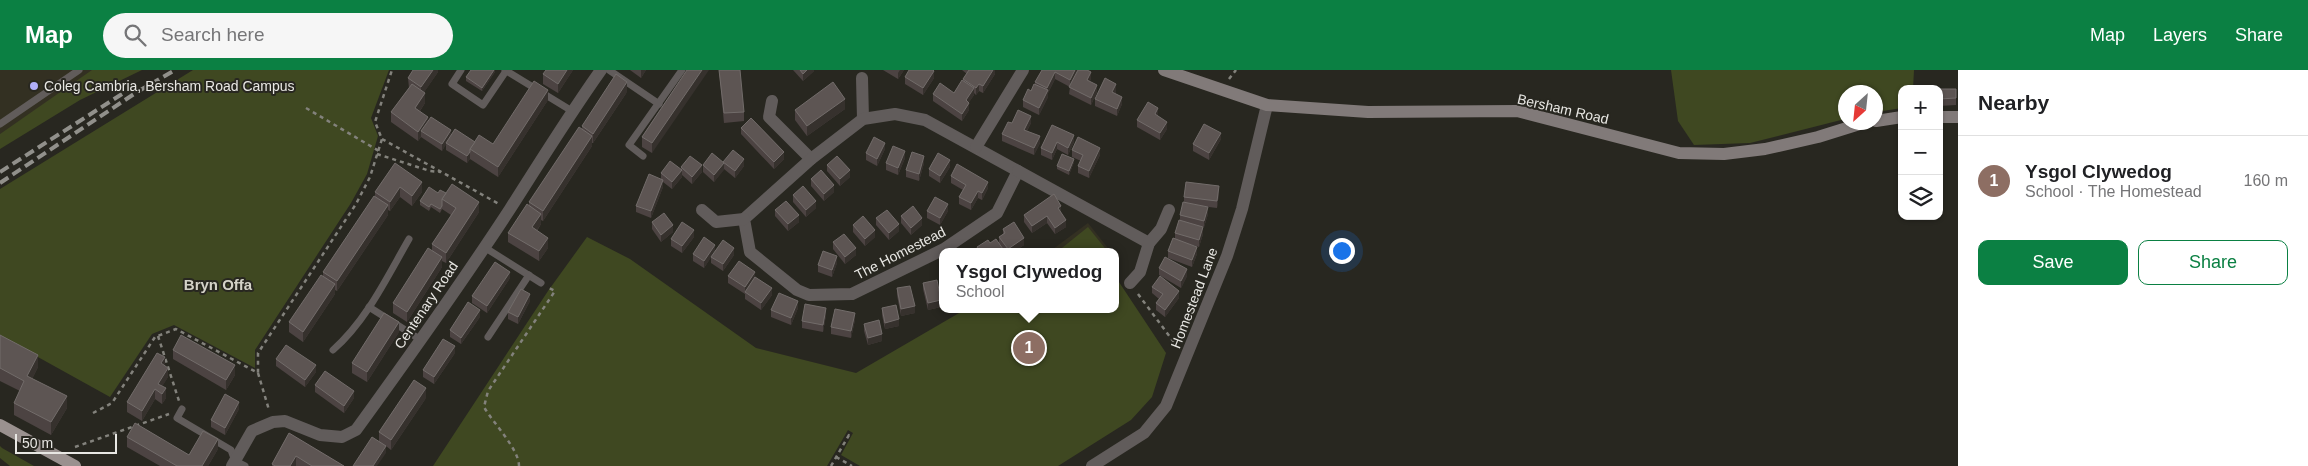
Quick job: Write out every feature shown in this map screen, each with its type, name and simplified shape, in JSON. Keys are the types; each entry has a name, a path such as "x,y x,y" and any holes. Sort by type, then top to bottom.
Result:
{"main road":[{"name":"Bersham Road","path":"1164,70 1267,105 1368,112 1517,111 1679,153 1724,154 1765,149 1838,130"},
{"path":"1883,120 1898,118"},
{"path":"1943,118 1958,118"},
{"path":"0,425 75,466"}],"street":[{"name":"Centenary Road","path":"273,422 285,421 320,435 342,437 356,430 421,340 601,70"},
{"path":"976,147 1023,70"},
{"path":"862,78 863,119"},
{"path":"772,102 769,117 811,158"},
{"name":"Homestead Lane","path":"1092,466 1144,433 1166,406 1227,256 1242,209 1267,105"},
{"path":"702,210 716,222 744,220 811,158 863,119 895,114 925,120 1149,243"},
{"name":"The Homestead","path":"945,248 997,213 1018,171"},
{"path":"1130,284 1140,272 1149,243 1161,229 1169,210"},
{"name":"The Homestead","path":"744,220 750,252 797,290 809,295 852,294 939,251"},
{"path":"237,464 252,431 273,422"}],"lane":[{"path":"0,124 79,70"},
{"path":"461,70 452,84 483,105 505,70 572,111"},
{"path":"609,70 659,104"},
{"path":"643,156 629,145 682,70"},
{"path":"333,350 343,341 369,307 409,239"},
{"path":"484,247 541,283"},
{"path":"488,336 528,275"},
{"path":"369,307 421,340"},
{"path":"182,409 177,418 231,450 237,464"}],"path":[{"path":"273,422 258,373 258,353 356,204 370,177 382,139 375,122 392,70"},
{"path":"306,108 378,153 430,171 442,172"},
{"path":"382,139 509,210"},
{"path":"518,466 519,460 513,449 484,407 484,399 555,291 541,283"},
{"path":"1130,284 1186,359"},
{"path":"93,413 112,403 155,337 176,329 258,373"},
{"path":"158,336 182,409"},
{"path":"75,447 169,414 177,418"},
{"path":"831,466 849,436 851,437"},
{"path":"836,457 852,466"}],"shaded area":[{"name":"Coleg Cambria, Bersham Road Campus","path":"0,70 95,70 0,134"},
{"path":"1088,223 1108,248 1054,248"}],"green space":[{"path":"92,70 142,70 80,100 0,149 0,134"},
{"path":"193,70 389,70 371,118 378,136 367,174 351,203 255,350 255,368 174,325 152,334 110,397 0,336 0,189"},
{"path":"1671,70 1914,70 1913,85 1898,85 1898,109 1883,111 1883,85 1838,85 1838,121 1750,143 1694,145 1678,121"},
{"path":"1088,227 1105,248 1062,248"},
{"path":"587,237 630,259 756,348 856,373 959,313 1119,313 1119,282 1166,353 1152,397 1131,420 1058,466 860,466 841,455 853,433 848,430 827,466 433,466 548,291"},
{"path":"0,446 34,466 10,466 0,458"}],"building":[{"path":"413,70 433,70 421,87 408,78"},
{"path":"471,70 494,70 482,88 466,77"},
{"path":"546,70 567,70 558,84 543,74"},
{"path":"687,70 702,70 652,143 642,137"},
{"path":"719,70 740,70 744,112 724,113"},
{"path":"909,70 934,71 923,88 905,77"},
{"path":"969,70 993,70 983,86 979,84 976,88 963,79"},
{"path":"1042,70 1075,70 1070,80 1055,72 1047,88 1035,82"},
{"path":"1078,70 1091,72 1087,80 1097,85 1091,98 1069,87"},
{"path":"616,74 627,82 593,134 582,126"},
{"path":"1105,78 1116,84 1112,92 1122,97 1117,109 1095,99"},
{"path":"962,80 974,88 966,100 969,103 962,114 933,94 940,83 954,93"},
{"path":"534,81 548,90 498,167 470,149 479,135 493,144"},
{"path":"833,82 845,99 807,126 795,110"},
{"path":"412,84 425,93 415,108 428,117 418,132 391,112"},
{"path":"1034,84 1048,90 1039,108 1023,100 1028,89 1031,91"},
{"path":"1943,89 1956,89 1956,98 1943,99"},
{"path":"1148,102 1158,108 1155,114 1167,122 1160,133 1137,120"},
{"path":"1018,110 1031,116 1024,130 1040,136 1034,148 1002,134 1008,122 1012,123"},
{"path":"431,117 451,130 442,144 421,131"},
{"path":"751,118 784,152 774,162 741,128"},
{"path":"1204,124 1221,133 1209,153 1193,144"},
{"path":"1052,125 1074,135 1068,148 1057,142 1052,153 1041,148"},
{"path":"579,127 592,136 543,211 529,202"},
{"path":"455,129 475,142 467,156 446,143"},
{"path":"874,137 885,143 877,159 866,153"},
{"path":"1078,137 1100,148 1089,171 1078,166 1083,155 1072,150"},
{"path":"893,146 905,151 898,168 886,163"},
{"path":"733,150 744,159 735,171 723,162"},
{"path":"912,152 924,156 919,174 906,170"},
{"path":"712,153 724,163 714,175 703,165"},
{"path":"938,153 950,160 940,176 929,169"},
{"path":"1062,154 1074,159 1069,171 1057,166"},
{"path":"690,156 702,165 692,177 681,167"},
{"path":"837,156 850,170 840,179 827,165"},
{"path":"670,161 682,170 672,182 661,173"},
{"path":"395,163 422,182 412,196 400,187 390,202 375,192"},
{"path":"957,164 988,182 982,193 978,191 971,203 959,197 966,185 951,176"},
{"path":"821,170 834,185 824,194 811,179"},
{"path":"649,174 663,180 651,211 636,206"},
{"path":"1186,182 1219,186 1217,201 1184,197"},
{"path":"452,184 479,202 446,253 432,244 456,208 442,199"},
{"path":"803,186 816,201 806,210 793,195"},
{"path":"429,187 438,193 440,190 446,193 442,199 440,209 431,204 429,207 420,201"},
{"path":"1054,194 1061,206 1058,208 1066,220 1055,228 1047,216 1032,226 1024,215"},
{"path":"374,196 388,205 337,281 323,272"},
{"path":"935,197 948,204 940,218 927,211"},
{"path":"786,201 799,215 788,224 775,210"},
{"path":"1183,202 1208,207 1204,221 1180,215"},
{"path":"527,204 541,214 532,227 548,238 539,251 508,233"},
{"path":"913,206 922,218 911,228 901,216"},
{"path":"887,210 899,224 889,233 876,218"},
{"path":"664,213 673,225 661,235 652,222"},
{"path":"863,216 875,230 865,239 853,225"},
{"path":"1179,220 1203,227 1199,240 1175,233"},
{"path":"682,222 694,230 682,246 671,239"},
{"path":"1014,222 1024,238 1007,248 999,237 1005,233 1003,229"},
{"path":"844,234 856,248 845,257 833,242"},
{"path":"704,237 715,245 704,261 693,254"},
{"path":"1173,238 1197,247 1192,260 1168,251"},
{"path":"996,239 1002,248 977,247 988,240 990,243"},
{"path":"723,240 734,248 723,264 711,257"},
{"path":"428,248 442,257 407,312 393,303"},
{"path":"823,251 837,256 832,270 818,265"},
{"path":"1165,257 1187,269 1181,281 1159,268"},
{"path":"739,261 755,272 745,287 728,276"},
{"path":"495,262 510,272 487,306 472,296"},
{"path":"321,275 335,284 303,332 289,322"},
{"path":"1160,276 1179,291 1165,310 1156,303 1163,294 1152,287"},
{"path":"755,277 772,288 761,303 745,292"},
{"path":"937,280 939,300 928,303 923,283"},
{"path":"910,286 915,306 901,309 897,288"},
{"path":"521,289 530,294 518,317 508,312"},
{"path":"779,293 798,301 791,318 771,310"},
{"path":"468,302 480,310 461,338 450,330"},
{"path":"805,304 826,308 823,325 802,321"},
{"path":"896,305 899,319 885,323 882,308"},
{"path":"835,309 855,313 851,331 831,327"},
{"path":"384,313 399,322 367,372 352,363"},
{"path":"879,320 882,334 868,338 864,324"},
{"path":"0,335 38,355 27,376 67,396 51,422 14,403 24,381 0,368"},
{"path":"181,335 235,365 226,380 173,350"},
{"path":"443,339 455,346 434,377 423,370"},
{"path":"286,345 316,365 305,380 276,359"},
{"path":"157,353 165,357 161,363 168,368 158,384 166,388 162,394 155,389 142,411 127,402"},
{"path":"325,371 354,391 344,406 315,385"},
{"path":"414,380 426,388 391,440 379,432"},
{"path":"225,394 239,402 225,428 211,420"},
{"path":"135,423 189,455 203,431 218,439 202,466 177,466 127,437"},
{"path":"289,433 344,466 312,466 296,456 290,466 275,466 272,464"},
{"path":"372,437 386,446 373,466 353,466"}],"railway":[{"path":"0,183 137,92 175,70"},
{"path":"0,172 122,94"}],"place":[{"name":"Coleg Cambria, Bersham Road Campus","path":"34,86"},
{"name":"Ysgol Clywedog","path":"1029,348"}],"district":[{"name":"Bryn Offa","path":"218,284"}]}
